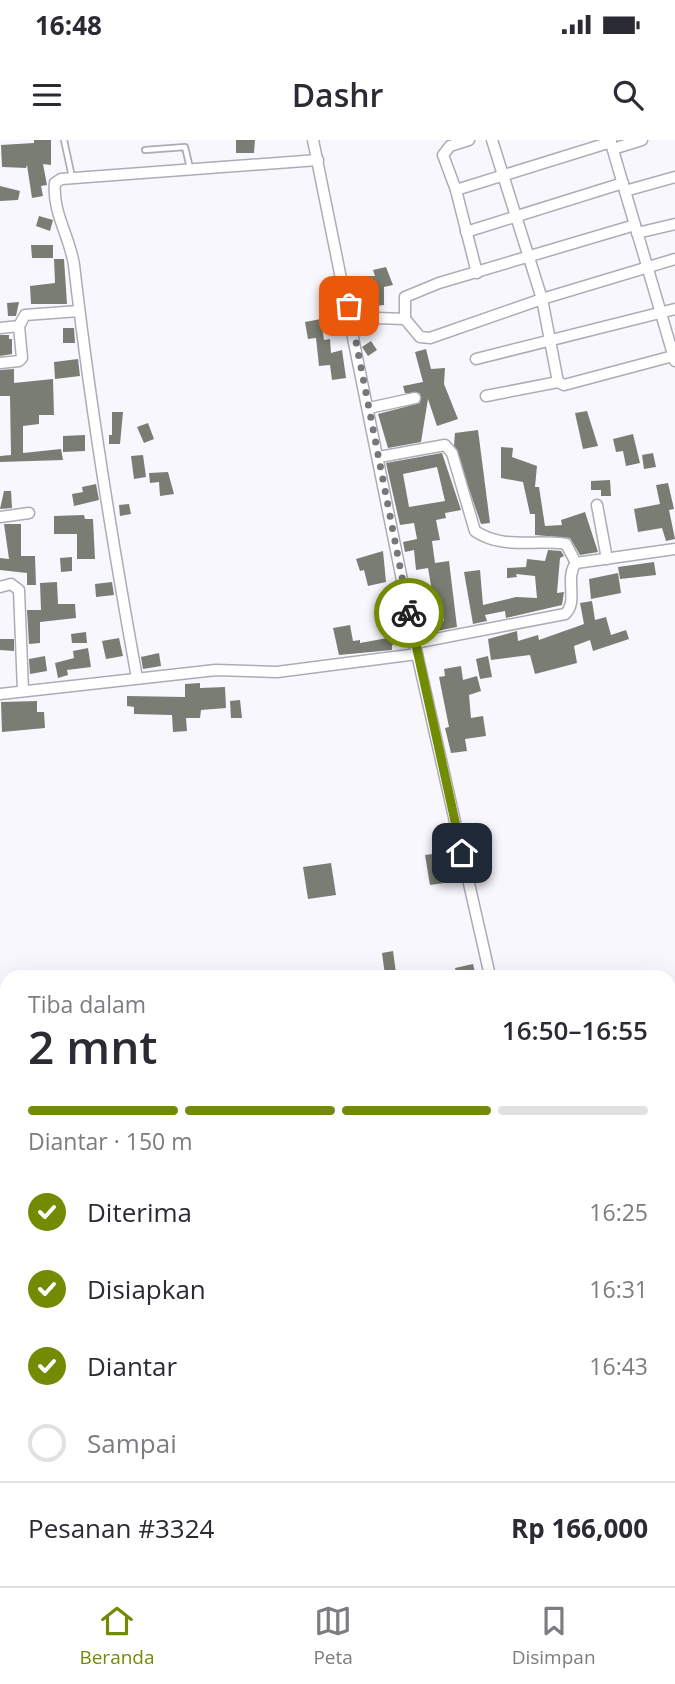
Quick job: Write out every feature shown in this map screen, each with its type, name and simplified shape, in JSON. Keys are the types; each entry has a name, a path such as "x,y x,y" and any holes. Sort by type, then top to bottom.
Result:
{"street":[{"path":"313,140 354,331 416,649 489,970"},
{"path":"469,140 444,151 477,273"},
{"path":"492,140 542,299 558,382"},
{"path":"456,190 611,144 642,140"},
{"path":"486,396 558,382 564,385 674,359 611,144"},
{"path":"137,678 105,503 68,237 63,229 54,196 57,181 318,160"},
{"path":"466,232 624,187 675,177"},
{"path":"675,224 636,229 528,258 405,297 405,319 420,337 430,338 542,299 675,259"},
{"path":"476,359 675,309"},
{"path":"0,363 22,358 19,326 25,315 79,311"},
{"path":"354,331 377,318 405,319"},
{"path":"0,328 19,326"},
{"path":"369,408 415,398"},
{"path":"379,457 445,445 452,453 475,531 491,539 531,545 566,544 576,564"},
{"path":"597,505 607,559"},
{"path":"0,516 29,513"},
{"path":"0,694 216,670 277,672 416,649 565,614 571,604 570,572 576,564 675,549"},
{"path":"0,587 11,584 19,590 23,691"}],"lane":[{"path":"64,140 72,178"},
{"path":"145,150 185,147 190,169"}],"building":[{"path":"34,140 51,140 51,165 43,164 47,185 41,186 43,196 32,198 27,165 26,168 2,167 1,145 34,143"},
{"path":"236,140 255,140 254,153 236,153"},
{"path":"0,186 20,191 18,200 0,201"},
{"path":"39,216 53,220 50,231 36,226"},
{"path":"31,245 53,245 53,258 32,258"},
{"path":"54,259 64,259 67,304 31,304 30,286 55,283"},
{"path":"386,267 393,285 384,287 384,305 355,308 357,276 375,276 373,270"},
{"path":"19,302 16,316 8,316 7,303"},
{"path":"321,319 324,340 330,339 331,353 342,350 346,378 332,380 330,365 319,366 316,338 308,339 305,322"},
{"path":"63,328 74,328 75,343 63,343"},
{"path":"0,335 9,335 9,339 12,339 12,354 0,356"},
{"path":"371,341 377,350 368,356 362,347"},
{"path":"426,349 431,369 445,368 444,384 458,419 437,426 428,399 421,442 388,448 378,414 420,403 420,393 405,393 403,386 423,382 415,352"},
{"path":"78,359 80,376 55,379 54,362"},
{"path":"14,369 14,383 53,379 54,415 39,415 39,424 23,426 23,453 61,449 63,460 0,462 0,456 11,455 10,396 0,396 0,370"},
{"path":"587,411 598,446 583,449 575,413"},
{"path":"112,412 123,412 120,444 109,444 109,435 112,435"},
{"path":"148,423 154,439 144,443 137,427"},
{"path":"478,430 490,523 481,524 454,445 455,433"},
{"path":"633,434 640,463 626,466 623,451 616,452 613,439"},
{"path":"85,435 85,451 63,452 63,436"},
{"path":"501,447 513,448 512,457 537,466 535,487 539,487 545,526 562,525 561,520 585,512 598,552 580,555 570,538 535,535 535,514 530,514 523,482 501,478"},
{"path":"442,453 461,510 445,513 446,518 436,520 440,540 432,541 435,563 449,561 457,627 437,631 436,621 444,621 440,599 436,600 432,591 428,568 416,570 414,550 405,552 403,542 417,539 414,523 400,525 386,463","holes":["437,467 445,501 409,507 403,474"]},
{"path":"653,453 656,467 644,469 642,455"},
{"path":"143,455 146,477 134,479 131,456"},
{"path":"168,472 174,494 160,496 159,482 150,483 149,473"},
{"path":"610,480 611,496 601,496 601,490 591,490 591,481"},
{"path":"668,483 674,509 669,510 675,539 666,541 662,528 638,532 634,509 660,504 656,485"},
{"path":"96,484 99,500 74,506 72,494 83,492 82,487"},
{"path":"4,491 11,491 12,508 0,509"},
{"path":"129,504 131,514 120,516 119,505"},
{"path":"84,515 85,519 93,519 95,559 77,559 77,534 54,534 54,516"},
{"path":"4,524 21,524 21,556 35,556 36,585 27,585 27,573 0,570 0,558 9,559"},
{"path":"548,550 561,551 564,556 560,558 557,593 564,592 562,605 506,618 505,611 485,615 487,621 473,624 464,572 480,570 483,605 516,597 537,598 535,576 516,574 517,577 507,578 507,568 526,567 527,559 545,561"},
{"path":"383,551 386,582 368,586 364,570 360,571 356,559"},
{"path":"72,557 72,571 61,572 60,558"},
{"path":"654,562 656,575 620,579 618,567"},
{"path":"618,573 621,593 591,599 589,579"},
{"path":"57,582 58,604 75,604 76,618 40,622 40,643 29,644 27,610 41,610 40,583"},
{"path":"112,582 114,595 96,597 95,584"},
{"path":"592,601 595,620 606,617 611,635 626,630 629,639 593,651 590,640 574,646 577,663 535,674 530,655 491,660 488,639 517,631 518,641 538,635 539,640 584,624 580,603"},
{"path":"350,625 353,641 360,640 360,643 393,637 392,633 405,630 407,641 392,645 392,650 339,655 333,628"},
{"path":"86,632 87,643 72,643 71,634"},
{"path":"119,638 123,656 106,659 102,641"},
{"path":"0,639 14,639 14,651 0,650"},
{"path":"88,648 91,667 67,670 68,675 58,678 55,663 74,658 73,651"},
{"path":"159,653 161,666 143,669 141,657"},
{"path":"45,656 47,671 30,674 29,659"},
{"path":"488,656 492,677 480,679 476,659"},
{"path":"461,666 463,680 477,676 481,691 469,695 471,718 483,716 486,736 465,739 467,751 451,753 439,677 445,676 444,669"},
{"path":"200,683 200,688 225,687 226,708 201,710 200,718 186,718 187,731 173,732 172,715 134,714 134,707 127,706 127,696 185,697 185,684"},
{"path":"240,700 242,718 231,718 230,701"},
{"path":"37,701 37,712 44,712 45,728 2,732 1,702"},
{"path":"446,852 451,882 430,885 425,855"},
{"path":"331,863 336,895 308,899 303,867"},
{"path":"393,951 396,970 384,970 382,953"},
{"path":"473,964 474,970 456,970"}],"way so far":[{"path":"349,306 409,613"}],"route":[{"path":"409,613 462,853"}]}
